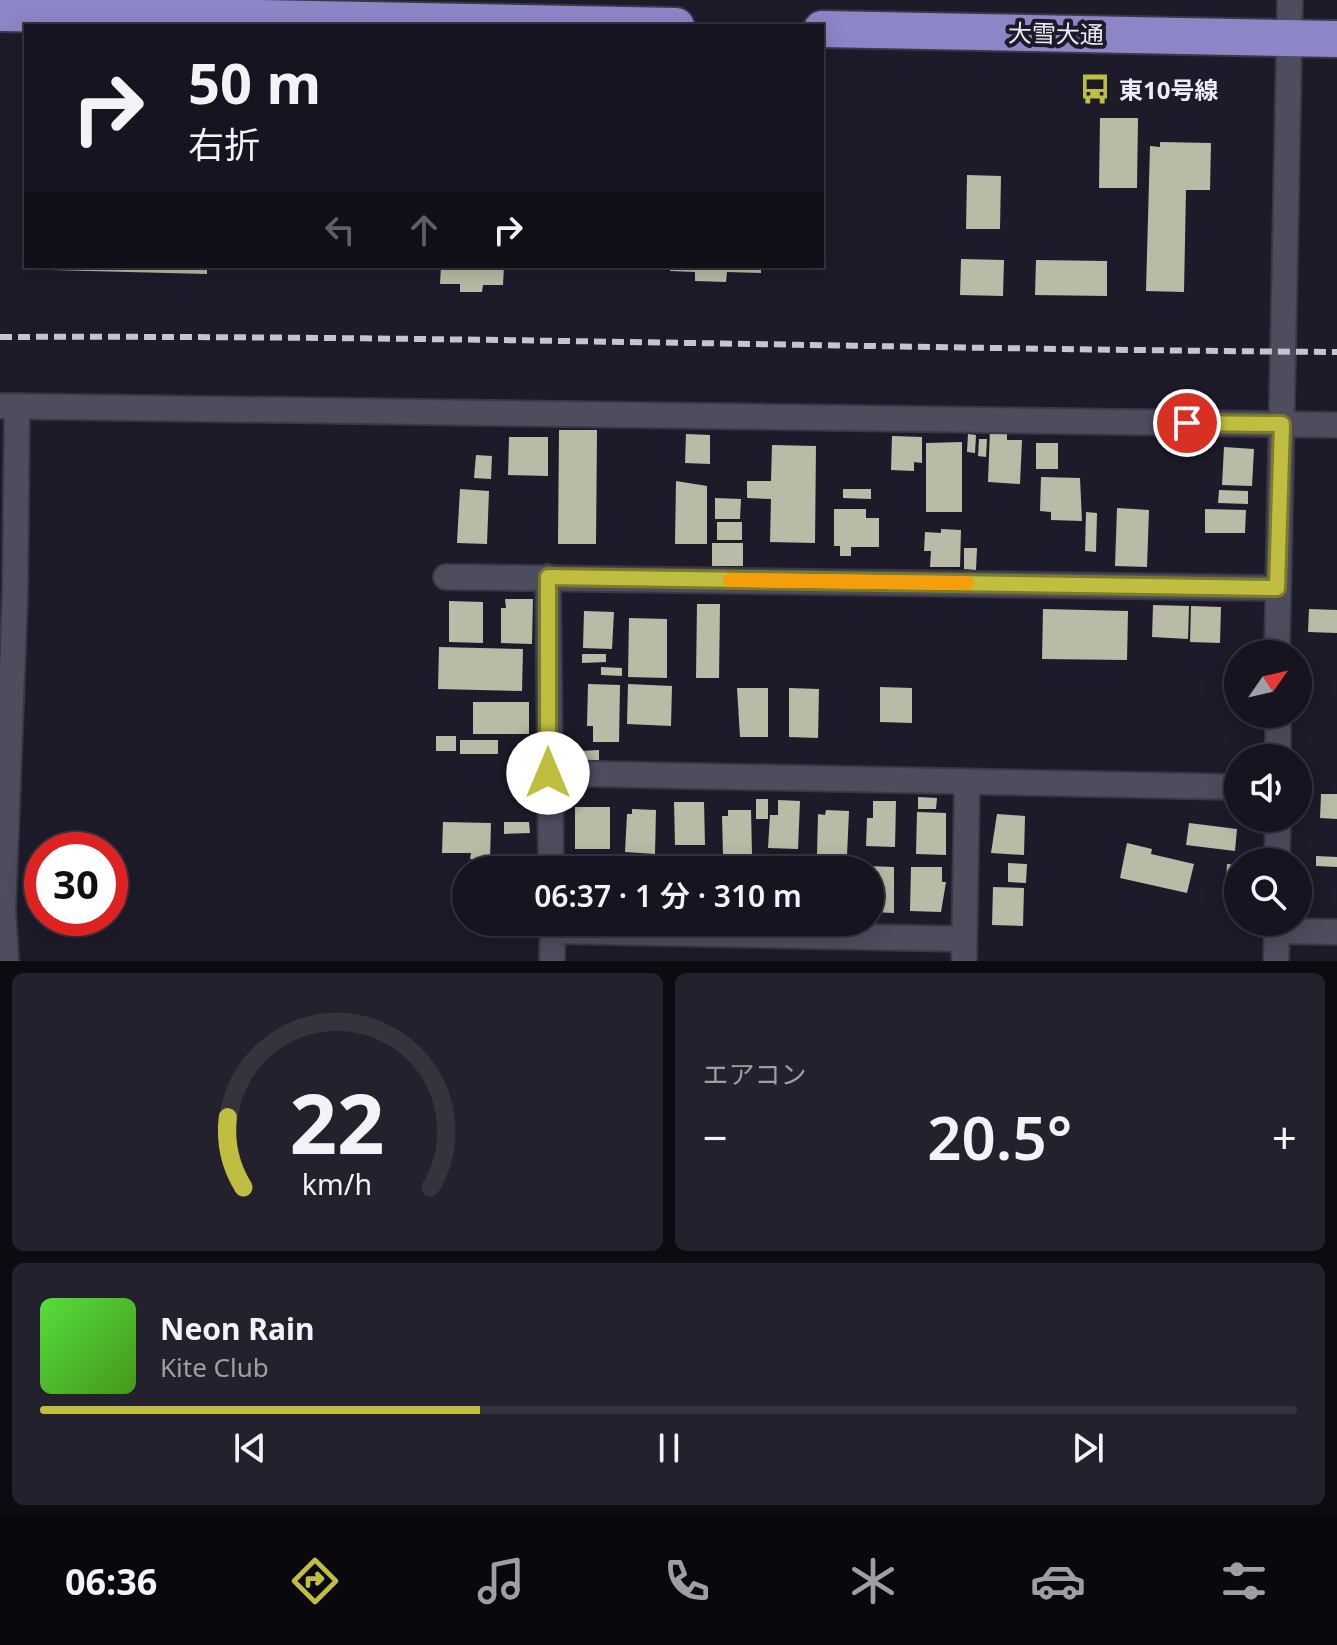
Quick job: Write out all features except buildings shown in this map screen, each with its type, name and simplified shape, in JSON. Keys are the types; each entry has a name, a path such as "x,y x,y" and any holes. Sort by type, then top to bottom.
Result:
{"highway":[{"path":"0,13 572,24"},
{"name":"大雪大通","path":"824,29 1337,39"}],"street":[{"path":"1277,640 1290,0"},
{"path":"6,961 2,910 3,759 15,594 7,517 9,406 1337,425"},
{"path":"446,577 1277,588"},
{"path":"548,577 551,856"},
{"path":"548,773 1224,787"},
{"path":"724,936 964,950 967,783"},
{"path":"1312,930 1337,932"},
{"path":"552,961 553,936"},
{"path":"1276,936 1276,961"}],"railway":[{"path":"0,337 334,338 1337,352"}],"slow traffic":[{"path":"730,580 967,583"}],"place":[{"name":"東10号線","path":"1095,89"}],"route":[{"path":"548,773 548,577 1277,588 1282,424 1187,423"}]}
